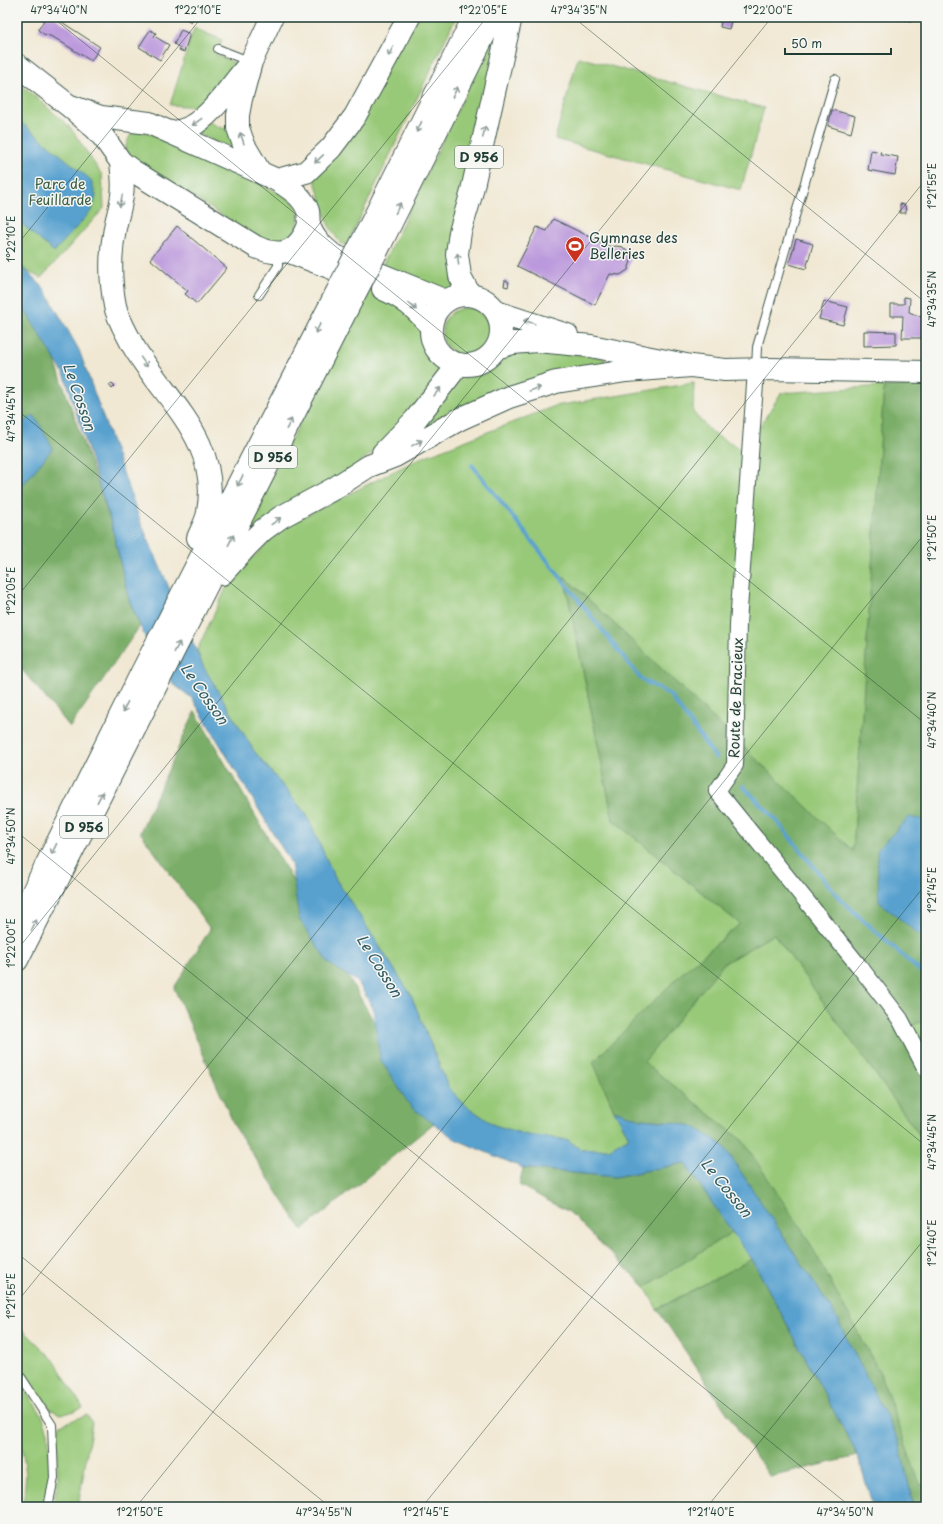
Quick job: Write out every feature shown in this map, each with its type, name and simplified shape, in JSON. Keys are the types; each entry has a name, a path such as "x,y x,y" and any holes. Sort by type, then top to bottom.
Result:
{"main road":[{"path":"268,176 247,151 238,128 238,115 252,62 272,17"},
{"path":"268,176 306,172 331,148 355,116 410,17"},
{"name":"D 956","path":"373,239 474,17"},
{"name":"D 956","path":"17,960 194,612 373,239 493,17"},
{"name":"D 956","path":"470,295 460,276 457,254 460,232 471,195 511,17"},
{"path":"172,133 189,128 201,120 252,62"},
{"path":"17,65 68,105 100,134 117,157 170,195 242,239 268,252 282,252 307,258 397,294 408,302 431,326"},
{"path":"68,105 101,118 149,123 268,176 293,190 302,200 308,211 309,225 314,236 322,246 333,255 446,301"},
{"path":"117,157 115,135 122,126 130,121"},
{"name":"D 956","path":"117,157 122,196 111,253 111,271 115,307 137,352 196,434 204,453 208,471 208,513 192,554 183,593"},
{"path":"282,252 294,247 304,236 309,225"},
{"path":"470,295 480,298 489,304 496,312 500,321 501,330 500,339 496,348 489,356 480,362 470,365 459,364 445,358 435,346 431,326 436,312 446,301 454,297 470,295"},
{"name":"D 956","path":"17,924 142,672 183,593 344,297"},
{"path":"496,312 560,332 591,346"},
{"path":"496,348 513,343 537,341 591,346 691,366 724,370 770,369 926,372"},
{"name":"D 956","path":"369,466 415,420 459,364"},
{"name":"D 956","path":"194,612 224,572 263,530 281,517 333,489 369,466 395,456 460,419 509,398 556,382 626,372 691,366"}],"street":[{"name":"Route de Bracieux","path":"756,370 738,624 735,764 717,791 859,966 900,1019 926,1069"}],"lane":[{"path":"218,49 252,62"},
{"path":"756,370 757,347 834,79"},
{"path":"259,295 278,266 282,252"},
{"path":"17,1371 52,1425 54,1478 48,1507"}],"green space":[{"path":"418,17 456,17 347,245 340,243 329,226 313,175"},
{"path":"501,20 458,288 451,290 439,289 382,266"},
{"path":"194,28 222,40 216,55 235,63 224,80 200,107 170,105"},
{"path":"578,57 764,108 741,190 555,139"},
{"name":"Parc de Feuillarde","path":"17,81 70,127 102,175 104,208 41,278 17,266"},
{"path":"207,121 219,127 233,131 240,154 192,131"},
{"path":"140,131 151,134 284,195 294,203 297,208 298,220 295,232 287,240 278,243 259,239 133,159 125,150 127,142 131,134"},
{"path":"371,289 405,306 419,326 423,346 430,360 445,372 376,450 349,471 236,543"},
{"path":"17,297 43,326 111,523 129,600 140,626 70,727 17,664"},
{"path":"466,308 475,310 483,315 488,323 490,332 488,341 483,349 475,354 466,356 457,354 449,349 444,341 442,332 444,323 449,315 457,310"},
{"path":"530,348 604,358 607,368 407,441 455,380 484,374 495,367 505,355"},
{"path":"694,383 693,412 712,433 744,451 781,393 884,386 853,852 564,577 613,820 740,924 681,974 594,1062 614,1110 629,1137 609,1149 581,1150 568,1140 527,1135 494,1125 465,1105 448,1087 411,995 335,878 306,814 254,751 203,666 197,650 230,580 284,527 418,459 555,406"},
{"path":"926,385 926,1019 908,1028 926,1055 926,1144 774,934 723,964 644,1062 743,1141 807,1238 880,1373 920,1485 926,1485 926,1507 914,1507 898,1439 693,1126 673,1122 641,1119 614,1110 593,1062 681,974 740,924 613,820 564,576 853,851 884,386"},
{"path":"195,711 433,1124 302,1230 235,1127 174,988 210,929 140,832"},
{"path":"774,934 926,1144 926,1485 920,1486 643,1062 723,964"},
{"path":"926,1019 926,1055 907,1028"},
{"path":"685,1163 732,1232 645,1287 569,1212 519,1185 523,1168 615,1177"},
{"path":"732,1232 752,1259 657,1309 645,1287"},
{"path":"752,1259 858,1456 770,1477 657,1309"},
{"path":"17,1328 23,1330 54,1360 83,1408 60,1414 50,1409 30,1380 17,1368"},
{"path":"17,1378 42,1415 48,1432 51,1476 46,1507 23,1507 26,1474 22,1447 17,1432"},
{"path":"87,1415 92,1423 78,1507 53,1507 58,1480 56,1434 60,1425"}],"water":[{"path":"17,119 91,180 96,196 92,210 54,252 17,220"},
{"name":"Le Cosson","path":"17,262 44,288 79,350 141,523 203,666 254,751 306,814 335,878 411,995 448,1087 465,1105 494,1125 527,1135 568,1140 581,1150 609,1149 629,1137 614,1110 641,1119 673,1122 693,1126 723,1145 833,1311 898,1439 914,1507 873,1507 858,1456 752,1259 685,1163 615,1177 523,1168 455,1139 411,1107 380,1059 373,1008 358,982 329,964 299,919 291,863 192,698 173,684 145,637 129,600 111,523 65,376 17,297"},
{"path":"34,415 53,448 17,492 17,427"},
{"path":"909,817 926,820 926,940 879,902 877,850"}],"building":[{"path":"46,17 54,17 100,47 91,61 58,40 46,34 45,35 38,30"},
{"path":"183,17 193,17 191,22"},
{"path":"688,17 702,17 700,21"},
{"path":"705,17 732,17 729,29 720,27 721,22"},
{"path":"901,17 911,17 911,21 900,19"},
{"path":"150,30 156,33 154,36 169,45 160,60 139,47"},
{"path":"181,30 190,34 184,52 179,50 180,48 174,44"},
{"path":"832,110 855,116 851,133 828,126"},
{"path":"871,150 881,152 880,154 898,157 895,175 868,170"},
{"path":"900,204 905,205 906,213 900,213"},
{"name":"Gymnase des Belleries","path":"553,219 611,247 623,247 630,255 631,261 628,270 620,275 610,274 595,305 517,266 537,227 547,231"},
{"path":"177,226 227,268 197,304 185,294 188,291 150,259"},
{"path":"796,239 813,244 806,269 789,264"},
{"path":"505,280 509,282 508,287 504,286"},
{"path":"904,297 910,298 909,312 926,319 926,338 902,338 903,316 891,316 891,304 904,304"},
{"path":"824,301 848,307 843,325 819,319"},
{"path":"864,331 896,332 896,345 864,346"},
{"path":"112,383 115,386 112,389 109,385"}],"waterway":[{"path":"472,465 641,679 670,695 716,758"},
{"path":"743,786 776,820 840,899 923,974 926,975"}],"place":[{"name":"Gymnase des Belleries","path":"575,263"}]}
